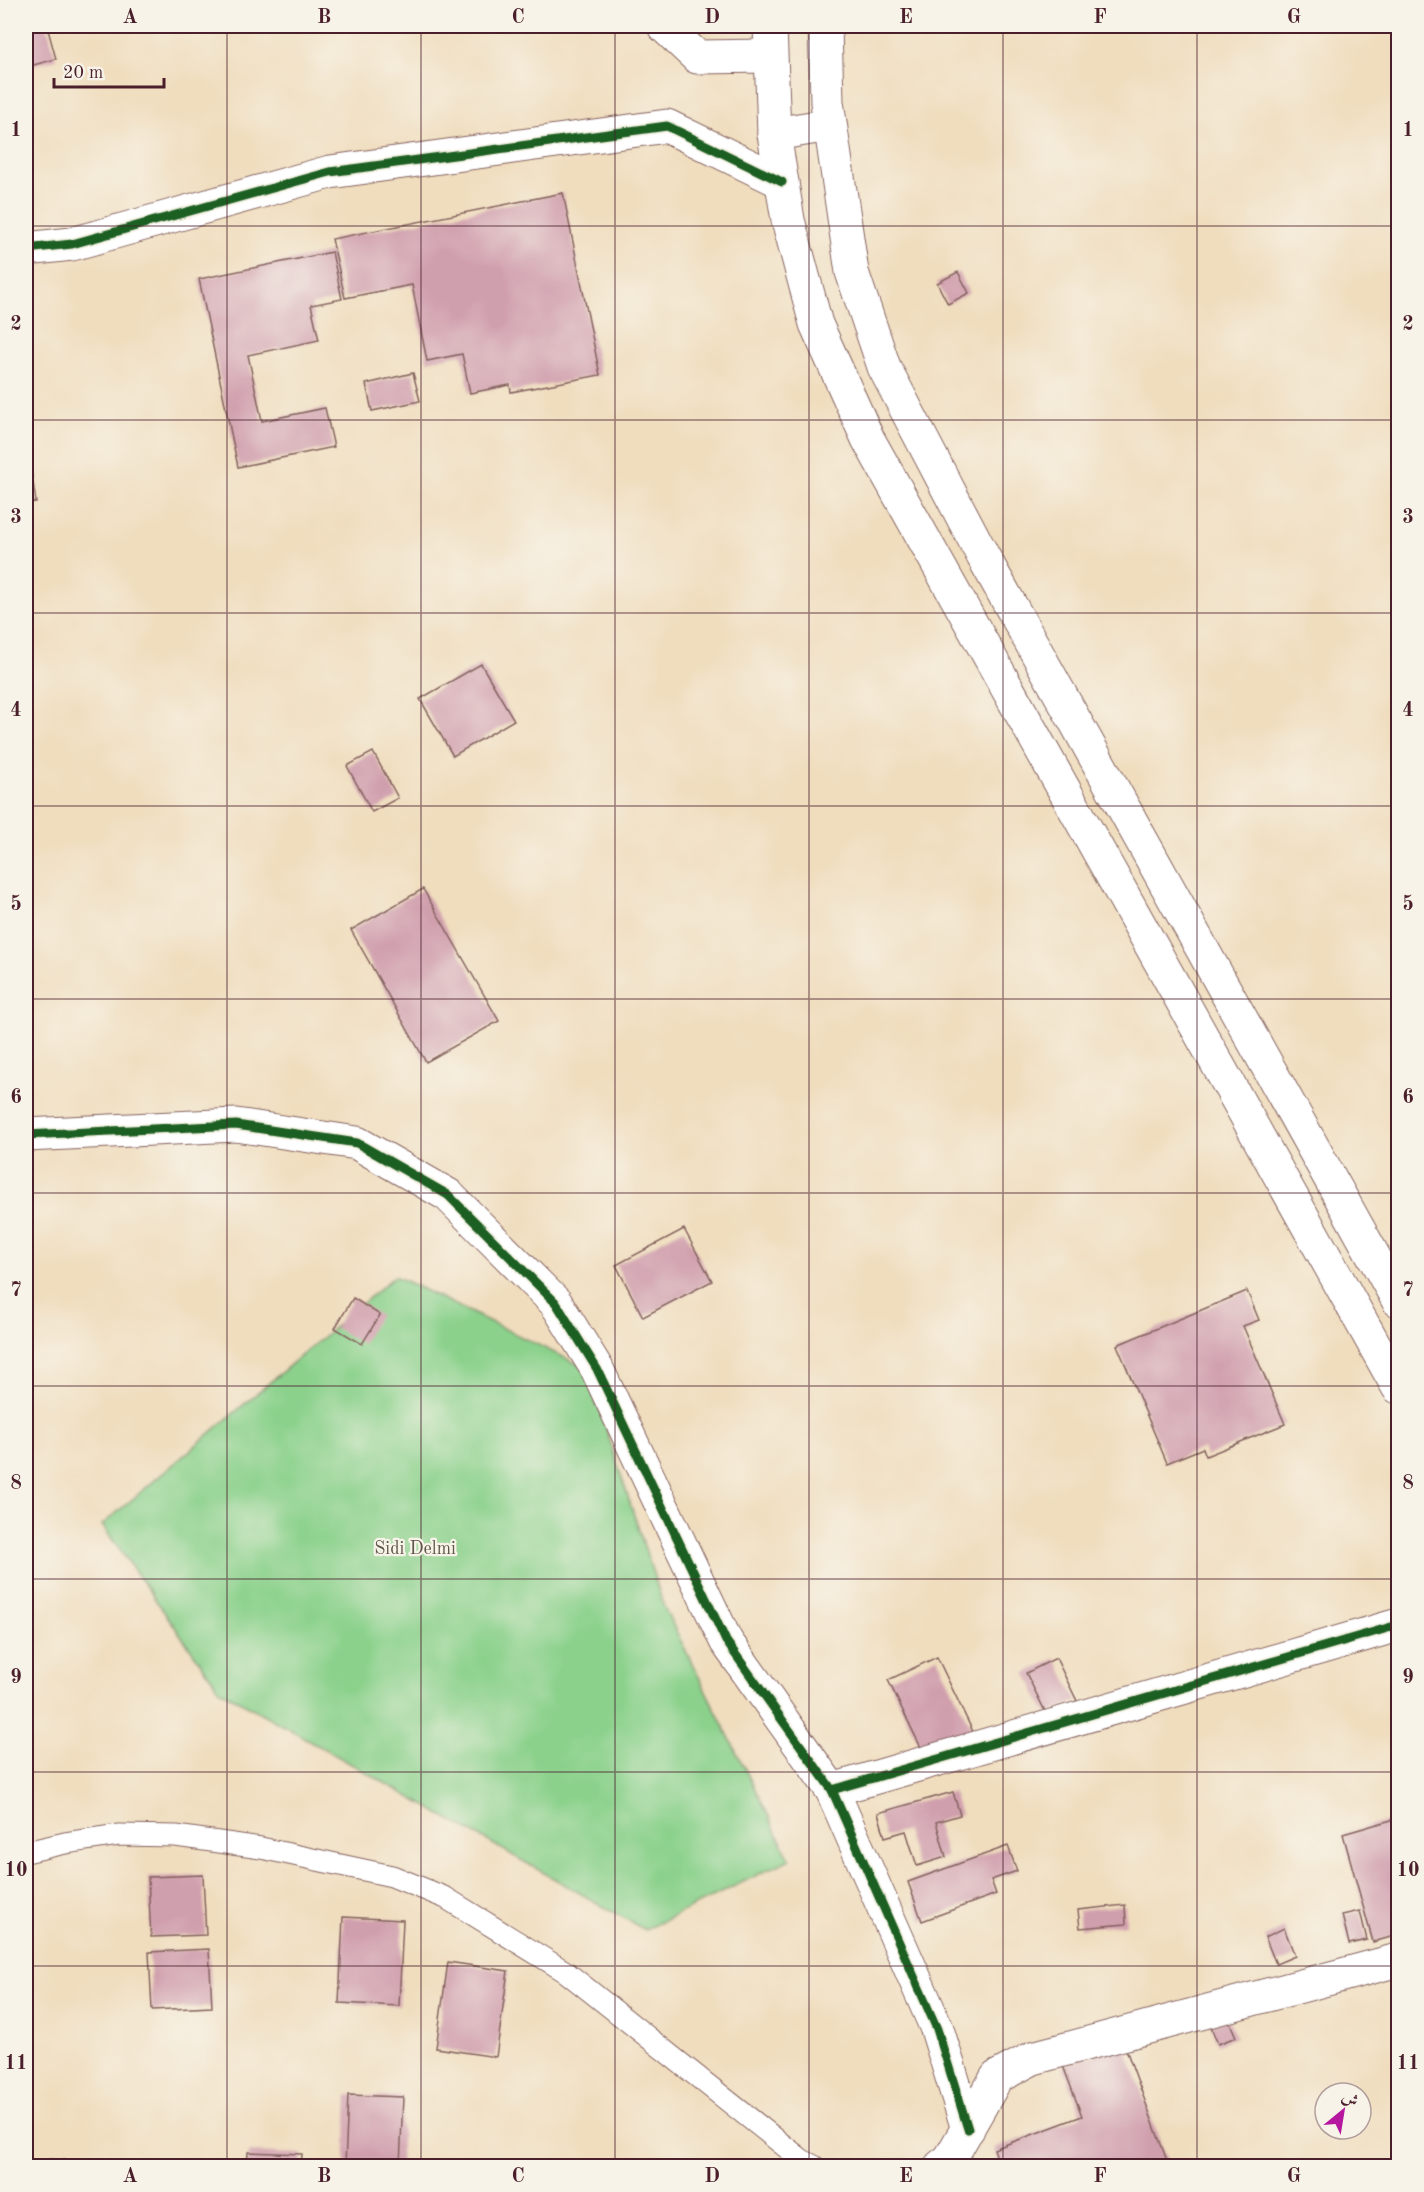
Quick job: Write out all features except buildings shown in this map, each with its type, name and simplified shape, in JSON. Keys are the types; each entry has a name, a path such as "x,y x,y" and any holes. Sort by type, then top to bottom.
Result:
{"main road":[{"path":"664,26 697,57 770,41 774,134 788,220 816,324 868,439 1398,1387"},
{"path":"825,26 826,102 852,272 884,368 989,566 1398,1300"},
{"path":"774,134 830,125"},
{"path":"26,249 72,244 330,172 667,126 782,182"},
{"path":"26,1135 236,1125 357,1143 448,1195 556,1303 597,1369 726,1641 832,1790 937,2030 968,2129"},
{"path":"832,1790 1398,1625"},
{"path":"949,2164 997,2077 1033,2058 1398,1960"}],"lane":[{"path":"26,1852 65,1843 119,1835 176,1836 261,1848 392,1876 446,1898 566,1972 802,2160 814,2166"}],"green space":[{"name":"Sidi Delmi","path":"395,1276 586,1368 664,1607 790,1859 645,1930 220,1690 102,1525"}],"cycle path":[{"path":"26,249 72,244 330,172 667,126 782,182"},
{"path":"26,1135 236,1125 357,1143 448,1195 556,1303 597,1369 726,1641 832,1790 937,2029 968,2129"},
{"path":"832,1790 1398,1625"}]}
